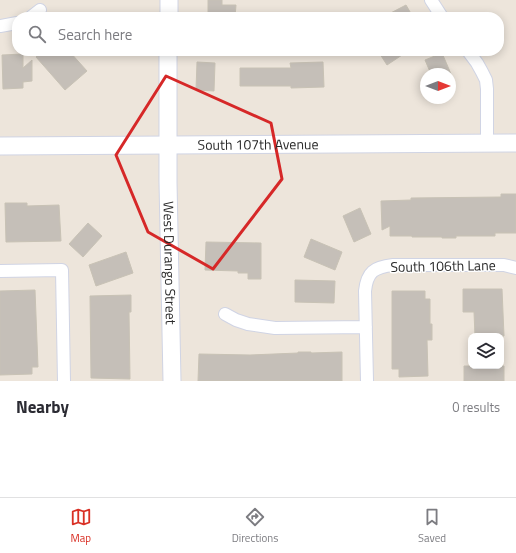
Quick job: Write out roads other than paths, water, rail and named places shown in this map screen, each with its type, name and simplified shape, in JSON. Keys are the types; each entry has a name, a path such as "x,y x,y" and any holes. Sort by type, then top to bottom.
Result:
{"main road":[{"name":"West Durango Street","path":"168,56 168,182 172,381"},
{"name":"South 107th Avenue","path":"0,146 516,143"}],"street":[{"path":"431,0 439,12"},
{"path":"0,26 12,24"},
{"path":"472,56 486,80 487,143"},
{"name":"South 106th Lane","path":"366,327 366,285 372,272 378,268 393,265 504,265 516,268"},
{"path":"0,271 62,270 64,381"},
{"path":"225,314 248,324 275,328 366,327 367,381"}]}
